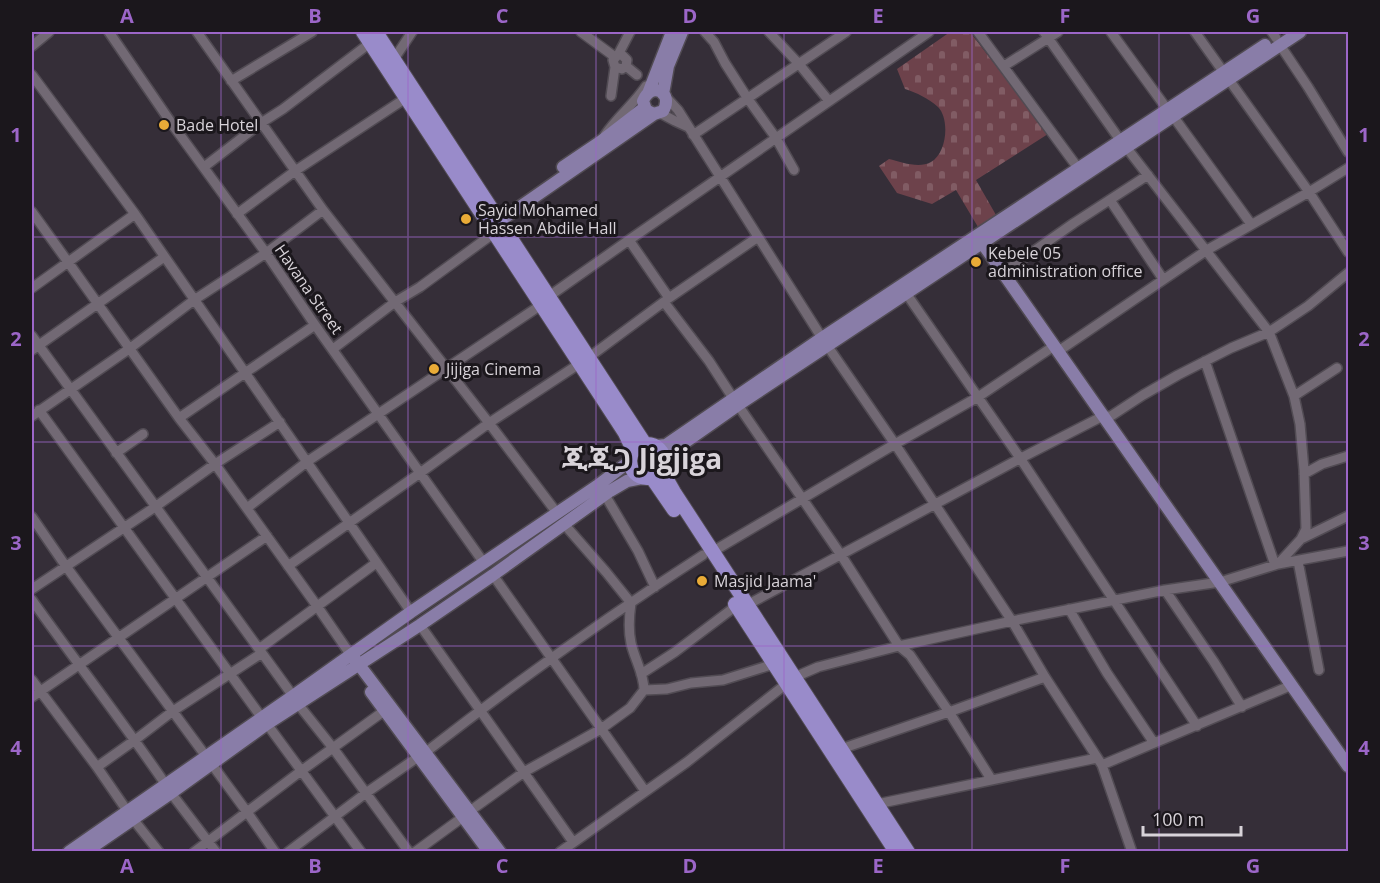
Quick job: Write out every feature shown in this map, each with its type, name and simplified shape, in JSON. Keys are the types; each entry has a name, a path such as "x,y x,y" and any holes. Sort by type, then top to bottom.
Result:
{"highway":[{"path":"370,35 641,450 664,455 655,472"},
{"path":"390,64 405,98 493,223"},
{"path":"641,450 632,469 634,473 655,472"},
{"path":"655,472 791,681 896,852"},
{"path":"742,605 774,664 791,681 841,749 908,852"}],"main road":[{"path":"653,112 643,100 649,91 672,32"},
{"path":"493,223 600,142 653,112 665,108 664,95 668,66 682,32"},
{"path":"69,852 130,816 264,721 357,666 493,575 641,450 666,445 736,402 1226,76 1278,36 1300,32"},
{"path":"649,91 656,90 664,95"},
{"path":"493,223 653,112"},
{"path":"825,342 906,293 1078,168 1123,144"},
{"path":"982,237 1008,270 1059,347"},
{"path":"982,237 1223,581 1348,752"},
{"path":"296,700 350,654 484,563 627,481 655,472 671,452 736,402"},
{"path":"1223,581 1348,766"},
{"path":"350,654 384,711 422,754"},
{"path":"357,666 466,814 489,852"},
{"path":"466,814 500,852"},
{"path":"85,852 98,848 130,816"}],"street":[{"path":"32,46 49,32"},
{"name":"Havana Street","path":"109,32 484,563"},
{"path":"197,32 324,210 489,423 560,519 631,603 629,628 631,643 644,690 630,708 601,729 524,772 415,852"},
{"path":"390,64 412,32"},
{"path":"581,32 617,56 625,57 626,66"},
{"path":"611,96 615,67 613,60 630,32"},
{"path":"705,32 714,42 748,99 776,138 794,170"},
{"path":"769,32 829,101"},
{"path":"691,131 748,99 846,32"},
{"path":"247,508 308,461 544,301 628,240 929,32"},
{"path":"978,32 1078,168"},
{"path":"1004,66 1047,34 1058,32"},
{"path":"1111,32 1251,224"},
{"path":"1195,32 1309,192 1348,252"},
{"path":"231,81 305,33"},
{"path":"1047,34 1123,144 1269,332 1294,396 1300,424 1306,529 1301,539 1276,565"},
{"path":"204,166 283,109 370,35"},
{"path":"1278,36 1348,152"},
{"path":"615,67 622,69 626,66"},
{"path":"626,66 637,75"},
{"path":"32,75 135,214 411,612"},
{"path":"600,142 612,124 641,94 654,75"},
{"path":"664,95 678,110 825,342 1011,621 1099,762 1132,852"},
{"path":"237,214 295,171 405,98"},
{"path":"653,112 691,131"},
{"path":"288,852 551,658 655,586 894,444 978,397 1207,250 1348,168"},
{"path":"1008,270 1148,175"},
{"path":"1110,200 1163,279"},
{"path":"324,210 266,253 194,300 129,349 35,413 124,527 361,852"},
{"path":"32,212 350,654"},
{"path":"32,288 135,214"},
{"path":"333,349 394,302 420,287 493,223"},
{"path":"288,566 489,423 584,361 666,300 758,237"},
{"path":"628,240 666,300 841,555 899,646 910,656 949,712 991,779"},
{"path":"35,348 164,257"},
{"path":"641,674 742,605 841,555 1020,458 1107,416 1205,361 1269,332 1308,306 1348,273"},
{"path":"906,293 1020,458 1197,726"},
{"path":"178,418 315,325"},
{"path":"32,336 35,348 70,390 409,852"},
{"path":"1205,361 1276,565"},
{"path":"1294,396 1337,368"},
{"path":"32,589 280,422"},
{"path":"116,453 143,434"},
{"path":"1304,474 1322,464 1348,456"},
{"path":"605,495 638,550 655,586"},
{"path":"1301,539 1348,516"},
{"path":"32,517 65,566 275,852"},
{"path":"35,694 267,536"},
{"path":"560,852 687,762 791,681 818,667 1011,621 1165,590 1223,581 1276,565 1348,551"},
{"path":"1298,561 1319,670"},
{"path":"97,767 173,711 230,674 376,562"},
{"path":"493,575 645,791"},
{"path":"1165,590 1242,707"},
{"path":"32,600 216,852"},
{"path":"1069,609 1154,743"},
{"path":"420,625 573,842"},
{"path":"644,690 667,689 691,683 723,680 774,664"},
{"path":"841,749 1045,677"},
{"path":"32,680 35,694 97,767 130,816 159,852"},
{"path":"877,804 991,779 1099,762 1154,743 1292,686"},
{"path":"194,852 384,711"}],"green space":[{"path":"950,32 970,32 1048,134 976,180 996,215 978,227 956,190 932,204 897,193 879,166 889,159 910,164 926,164 936,158 941,151 945,136 942,112 926,98 905,89 897,69"}],"place":[{"name":"Bade Hotel","path":"164,125"},
{"name":"Sayid Mohamed Hassen Abdile Hall","path":"466,219"},
{"name":"Kebele 05 administration office","path":"976,262"},
{"name":"Jijiga Cinema","path":"434,369"},
{"name":"Masjid Jaama'","path":"702,581"}],"district":[{"name":"ጂጂጋ Jigjiga","path":"642,458"}]}
